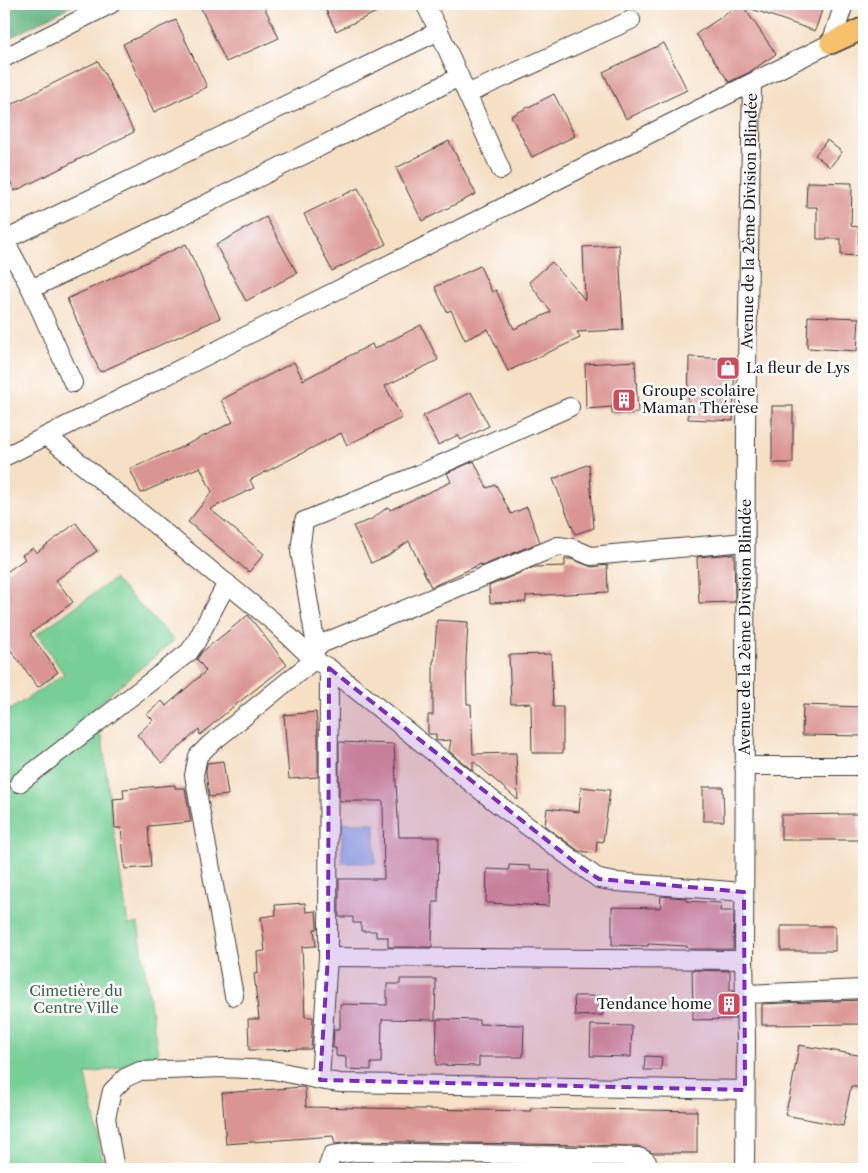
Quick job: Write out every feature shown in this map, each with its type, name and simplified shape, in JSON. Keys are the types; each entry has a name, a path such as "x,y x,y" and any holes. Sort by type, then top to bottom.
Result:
{"main road":[{"path":"831,43 864,28"}],"street":[{"path":"4,58 111,4"},
{"path":"425,4 439,30 501,170"},
{"path":"4,457 831,43 844,4"},
{"path":"467,94 631,20"},
{"path":"73,383 31,289 4,239 439,30"},
{"path":"31,289 148,233 459,77"},
{"name":"Avenue de la 2ème Division Blindée","path":"745,1169 745,542 752,84"},
{"path":"320,1080 328,957 319,658 300,550 304,521 422,473 570,407"},
{"path":"47,436 494,802 598,879 744,892"},
{"path":"234,996 194,775 198,756 209,745 319,658 558,546 572,548 591,556 745,542"},
{"path":"19,783 189,652 227,583"},
{"path":"744,766 864,766"},
{"path":"328,957 744,960"},
{"path":"746,994 864,989"},
{"path":"115,1169 106,1118 112,1090 125,1078 140,1071 221,1068 273,1070 340,1083 745,1090"},
{"path":"332,1168 332,1155 348,1153 434,1153 638,1156 645,1159 649,1169"}],"highlighted area":[{"path":"329,668 582,868 599,879 744,892 745,1090 320,1080 328,957"}],"green space":[{"path":"4,4 75,4 4,41"},
{"name":"Cimetière du Centre Ville","path":"114,579 174,640 89,712 102,738 128,925 138,923 159,1060 86,1074 104,1169 4,1169 4,714 64,674 37,634"}],"water":[{"path":"342,823 375,823 375,863 342,863"}],"building":[{"path":"199,4 263,4 279,38 226,62"},
{"path":"323,4 394,4 336,31"},
{"path":"741,4 824,4 815,31 743,6 776,54 748,73 729,82 696,34"},
{"path":"176,20 207,87 154,112 123,44"},
{"path":"664,43 687,90 626,119 603,72"},
{"path":"98,61 134,132 15,191 4,169 4,108"},
{"path":"554,94 575,136 532,157 511,116"},
{"path":"827,140 842,152 830,167 815,155"},
{"path":"449,141 476,194 422,221 396,168"},
{"path":"807,182 852,183 851,226 859,227 858,256 841,255 841,239 817,239 817,207 806,207"},
{"path":"358,188 386,244 332,271 304,214"},
{"path":"266,217 297,273 246,301 216,245"},
{"path":"186,244 220,318 100,372 67,299"},
{"path":"619,245 623,330 577,332 580,338 508,371 488,329 465,340 451,310 447,312 435,287 480,266 492,292 496,290 514,329 551,312 529,282 552,262 585,300 583,247"},
{"path":"808,316 859,318 857,351 807,348"},
{"path":"421,325 438,360 385,386 402,418 347,445 341,433 250,480 254,488 210,509 264,554 249,572 188,522 212,492 200,467 141,493 130,469 169,453 233,422 221,400 294,362 303,380 372,344 374,349"},
{"path":"689,357 735,359 733,421 688,419"},
{"name":"Groupe scolaire Maman Thérèse","path":"635,361 638,413 612,414 612,407 586,409 585,364"},
{"path":"471,392 489,426 461,440 458,435 438,445 423,416"},
{"path":"772,406 793,406 793,463 772,463"},
{"path":"474,461 487,488 496,485 511,514 527,507 540,542 482,566 481,564 431,587 409,541 387,556 371,563 353,526 370,520 388,507 390,510 451,482 447,473"},
{"path":"589,464 594,528 575,534 553,479"},
{"path":"76,523 97,551 56,580 73,602 30,634 58,672 38,687 4,641 4,574 25,559 22,555 33,548 36,553"},
{"path":"734,554 735,602 699,603 697,557"},
{"path":"565,559 571,559 592,567 607,565 608,592 526,596 526,602 490,603 489,586 534,567 565,566"},
{"path":"248,615 287,665 200,735 199,729 162,763 137,735 153,720 147,714 162,701 166,706 206,671 197,659 202,652"},
{"path":"437,620 468,622 466,660 467,704 471,704 473,754 516,753 518,800 473,761 473,771 449,751 451,740 436,741 436,734 428,734 428,715 433,715 433,661"},
{"path":"551,654 553,707 563,707 563,753 532,753 531,703 511,704 509,655"},
{"path":"803,705 864,707 864,736 802,735"},
{"path":"316,712 318,777 289,779 284,715"},
{"path":"339,742 394,744 399,837 439,837 438,902 433,902 432,947 388,947 388,937 376,937 376,931 361,931 361,923 353,923 353,917 339,917 339,879 384,879 383,801 339,801"},
{"path":"223,761 228,795 209,797 206,772 207,763"},
{"path":"175,785 175,788 185,788 191,822 148,826 151,867 125,869 121,828 115,828 113,799 124,798 123,789"},
{"path":"581,787 610,790 603,842 597,841 596,853 579,851 545,826 547,808 579,812"},
{"path":"703,787 723,787 724,821 703,821"},
{"path":"858,814 859,840 781,840 781,815"},
{"path":"509,865 530,866 530,869 550,870 549,906 486,903 487,869 509,870"},
{"path":"661,896 686,898 686,901 721,903 720,911 734,911 733,949 692,949 687,948 687,946 648,944 648,946 612,945 612,907 660,908"},
{"path":"305,903 306,912 316,911 317,924 317,929 314,929 316,946 302,947 305,1017 313,1017 311,1049 249,1050 248,1019 259,1019 254,974 258,973 257,952 265,951 261,917 276,915 275,905"},
{"path":"781,926 835,926 835,951 781,951"},
{"path":"692,970 730,971 730,990 734,990 735,1019 693,1020"},
{"path":"400,979 436,979 435,1020 382,1019 381,1063 371,1063 371,1070 346,1069 346,1057 336,1056 336,1048 333,1048 334,1029 340,1029 340,1004 387,1005 387,984 400,984"},
{"path":"574,996 602,996 603,1015 575,1016"},
{"path":"864,1000 864,1024 762,1025 762,1004"},
{"path":"437,1019 479,1020 479,1024 524,1025 523,1057 479,1057 479,1066 436,1065"},
{"path":"591,1025 632,1026 631,1057 590,1056"},
{"path":"799,1045 864,1056 864,1089 851,1086 843,1126 785,1115"},
{"path":"645,1056 662,1057 661,1070 644,1070"},
{"path":"305,1088 306,1107 531,1111 531,1108 697,1111 697,1153 653,1153 638,1146 356,1141 335,1144 333,1136 226,1144 222,1093"}],"place":[{"name":"La fleur de Lys","path":"728,368"},
{"name":"Groupe scolaire Maman Thérèse","path":"624,400"},
{"name":"Tendance home","path":"729,1004"}]}
